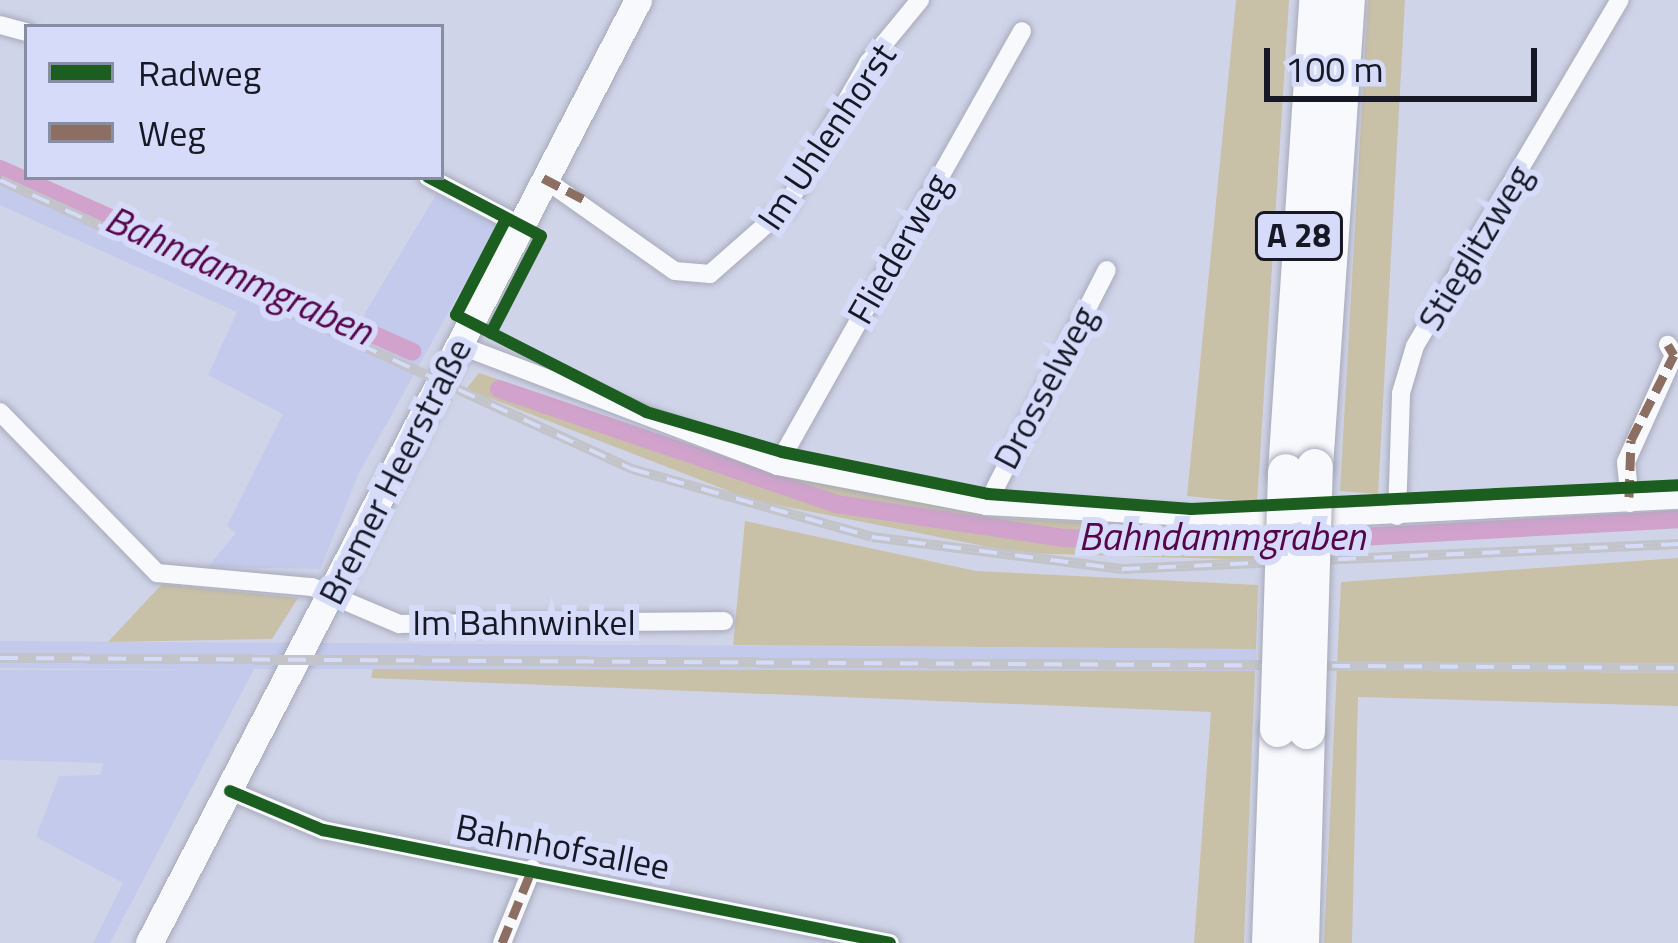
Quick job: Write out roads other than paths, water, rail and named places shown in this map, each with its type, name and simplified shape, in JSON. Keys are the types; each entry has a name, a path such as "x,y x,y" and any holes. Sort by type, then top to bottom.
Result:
{"highway":[{"name":"A 28","path":"1270,943 1287,900 1317,0"},
{"name":"A 28","path":"1301,469 1347,0"},
{"name":"A 28","path":"1287,900 1301,943"}],"street":[{"name":"Bremer Heerstraße","path":"149,943 638,0"},
{"name":"Im Uhlenhorst","path":"543,178 675,271 710,274 786,207 868,63 920,0"},
{"name":"Stieglitzweg","path":"1397,516 1401,393 1414,346 1620,0"},
{"name":"Fliederweg","path":"777,466 1022,31"},
{"path":"434,180 519,225"},
{"name":"Drosselweg","path":"986,506 1108,270"},
{"path":"459,345 777,466 986,506 1154,521 1397,516 1678,500"},
{"path":"1630,503 1626,462 1675,355 1668,345"},
{"name":"Im Bahnwinkel","path":"0,412 146,568 329,598 426,626 724,621"},
{"name":"Bahnhofsallee","path":"230,791 323,830 890,943"},
{"path":"502,943 532,869"}],"waterway":[{"name":"Bahndammgraben","path":"0,169 24,180"},
{"name":"Bahndammgraben","path":"25,180 412,352"},
{"name":"Bahndammgraben","path":"499,389 836,504 1063,538 1252,543 1678,519"}],"railway":[{"path":"0,180 632,469 872,537 1122,569 1678,544"},
{"path":"0,658 1678,668"}]}
